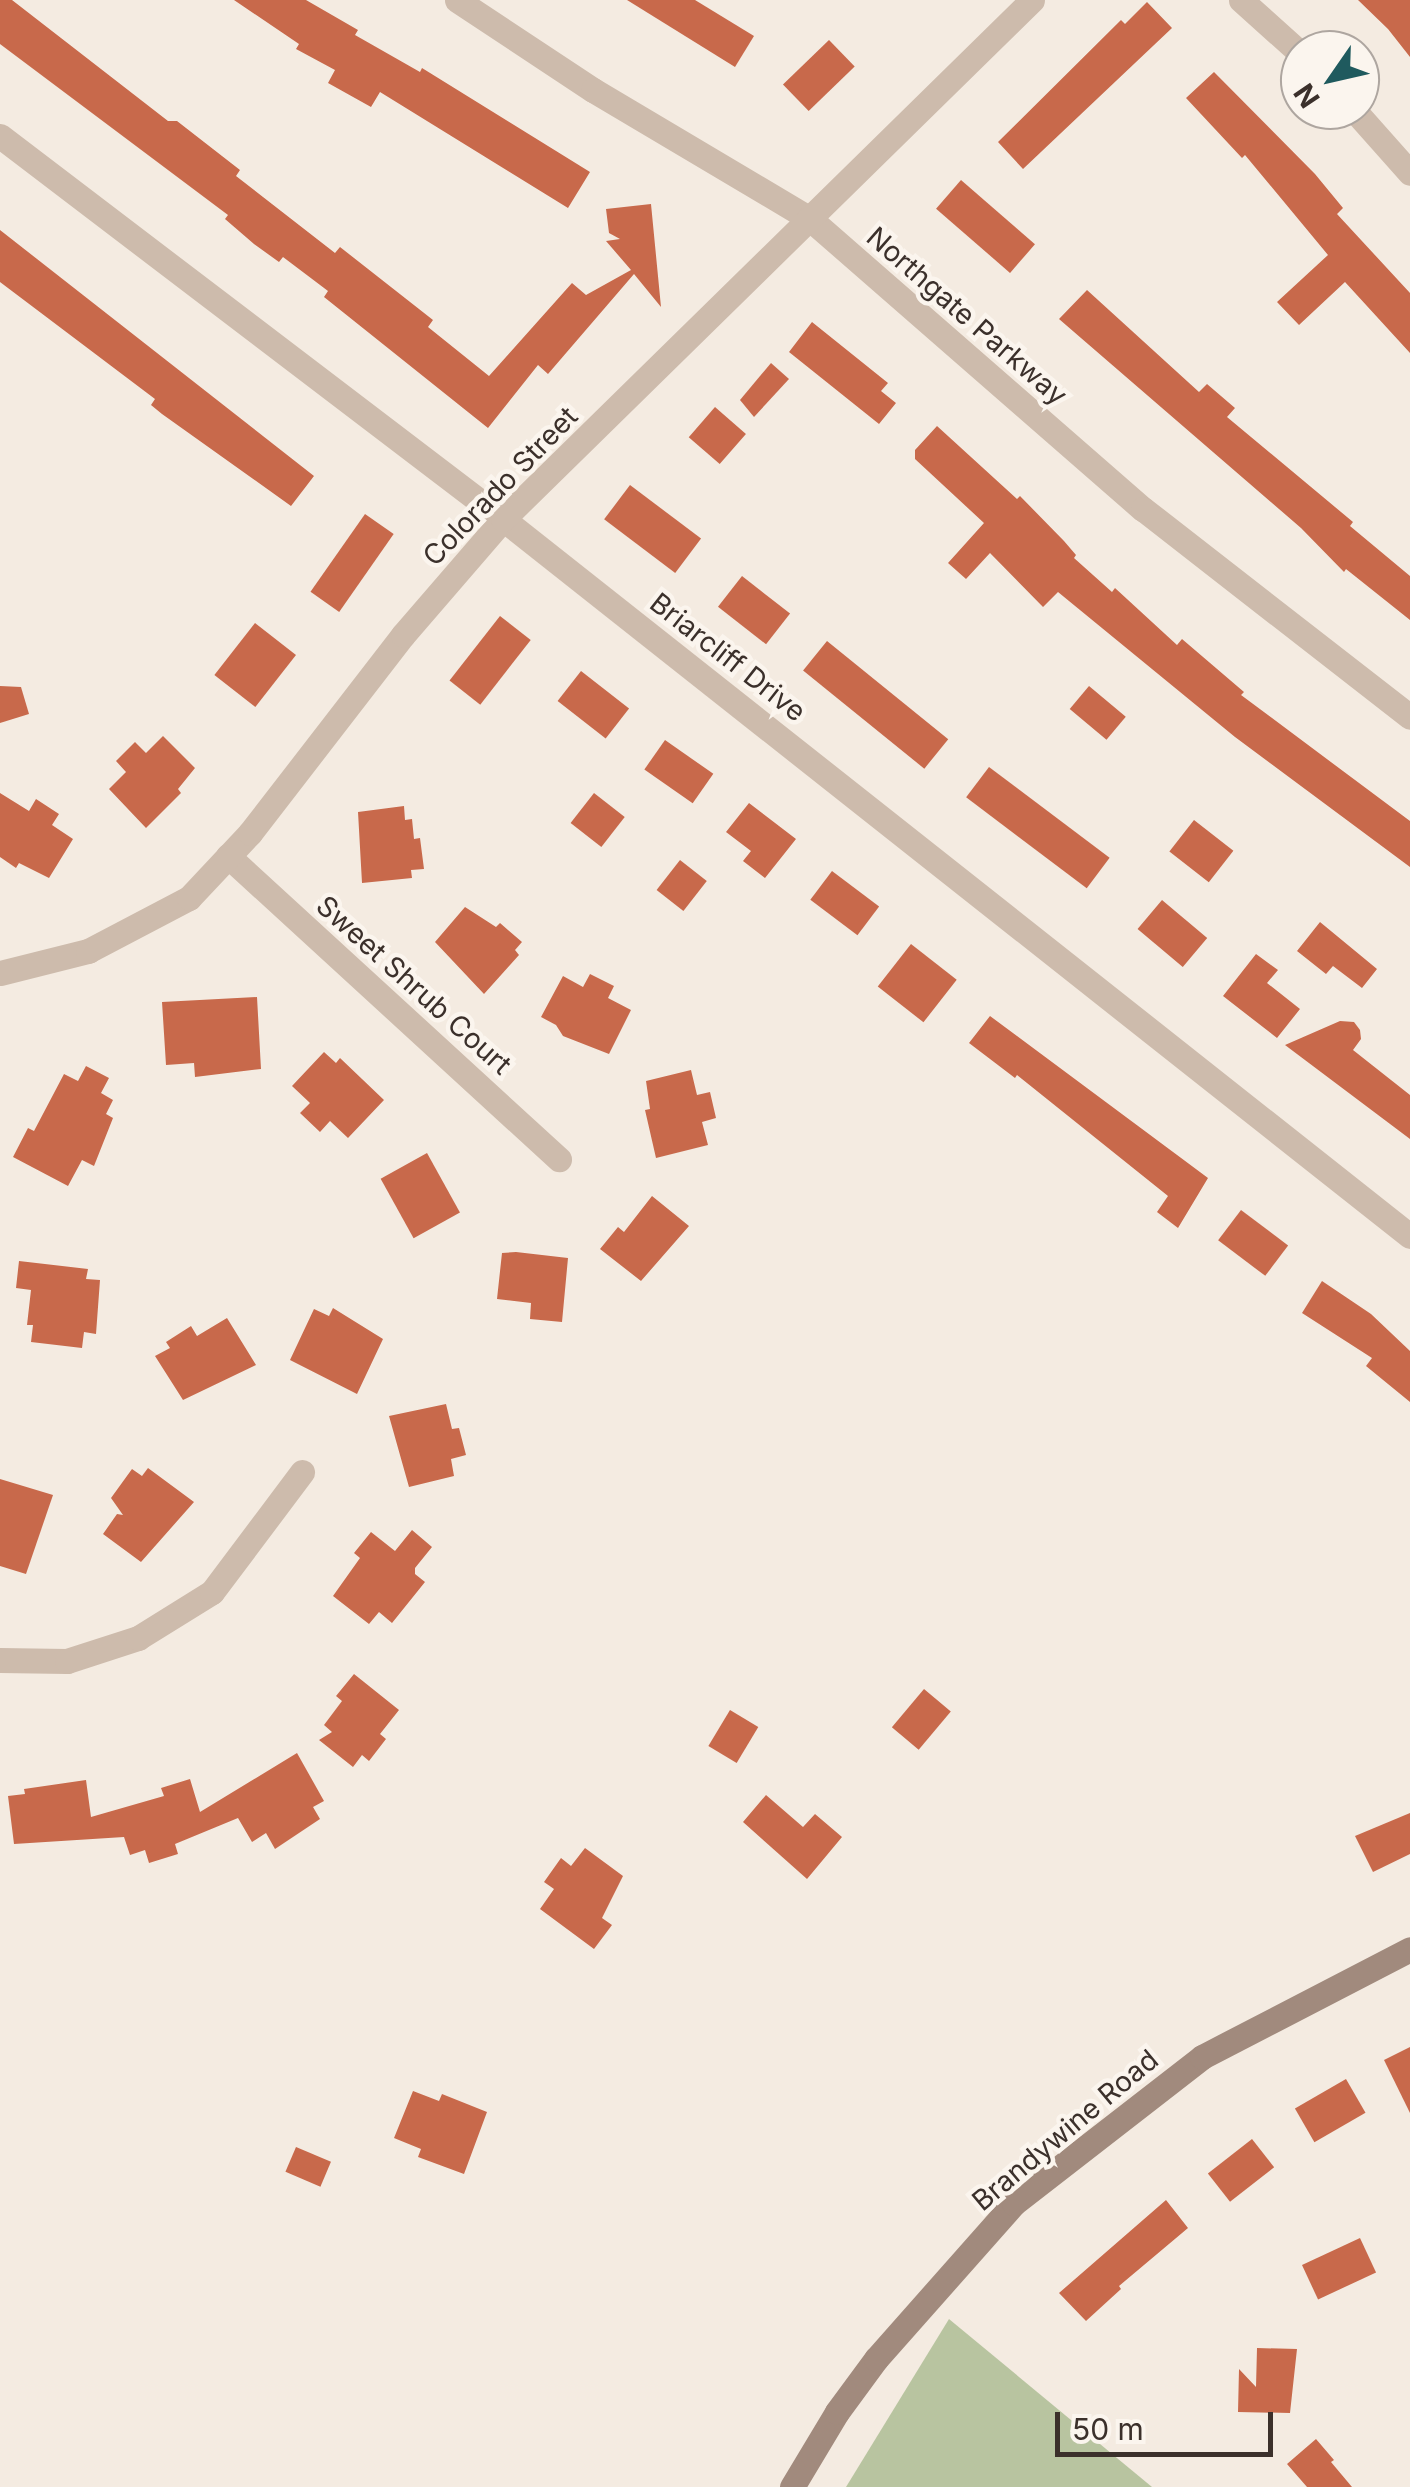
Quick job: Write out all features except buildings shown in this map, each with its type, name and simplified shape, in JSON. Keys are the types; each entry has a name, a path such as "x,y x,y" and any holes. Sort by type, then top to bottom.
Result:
{"main road":[{"name":"Brandywine Road","path":"792,2487 838,2412 876,2360 1014,2203 1202,2057 1410,1949"}],"street":[{"name":"Northgate Parkway","path":"457,0 593,90 809,218 1142,509 1410,717"},
{"name":"Colorado Street","path":"0,973 88,951 190,898 228,856 404,634 503,519 1032,0"},
{"path":"1241,0 1280,35"},
{"path":"1372,130 1410,173"},
{"name":"Briarcliff Drive","path":"0,136 503,519 1410,1236"},
{"name":"Sweet Shrub Court","path":"228,856 559,1159"},
{"path":"0,1660 67,1661 138,1638 212,1592 302,1472"}],"green space":[{"path":"949,2319 1152,2487 846,2487"}]}
